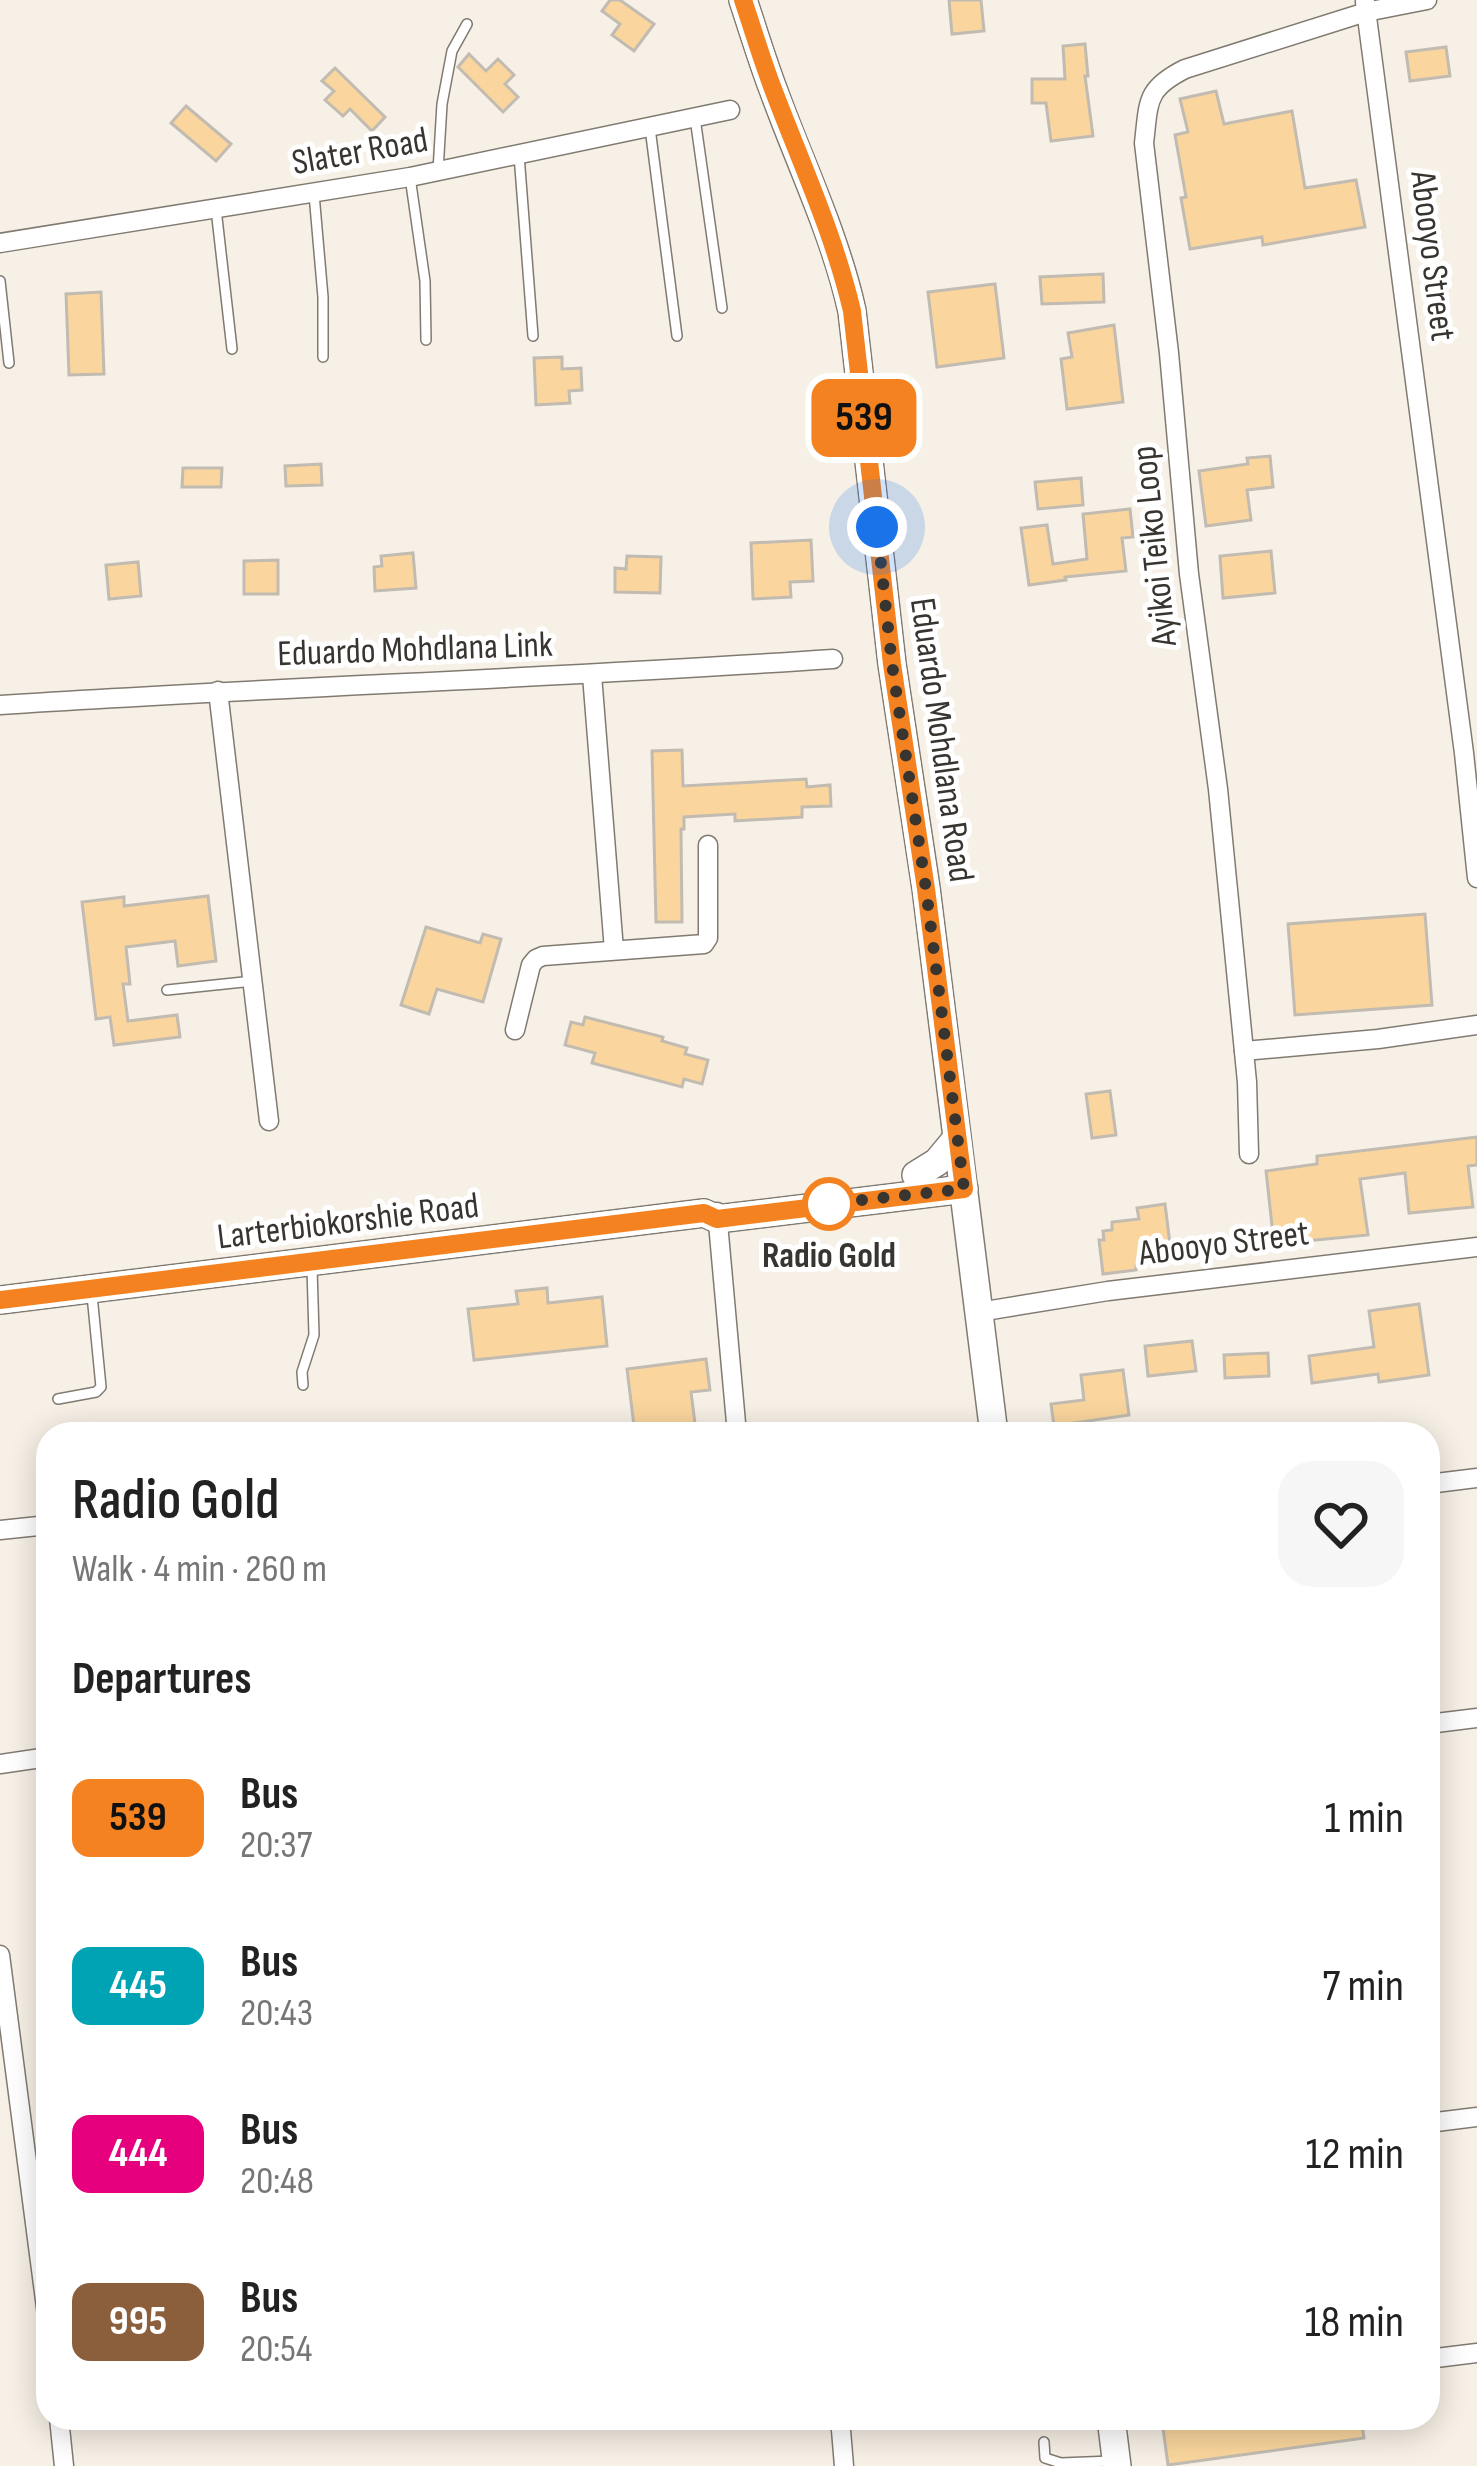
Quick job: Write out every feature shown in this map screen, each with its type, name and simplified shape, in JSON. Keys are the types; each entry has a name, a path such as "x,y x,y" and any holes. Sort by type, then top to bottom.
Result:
{"main road":[{"name":"Eduardo Mohdlana Road","path":"742,0 825,221 852,311 892,664 926,889 993,1422"},
{"path":"916,1175 937,1162 957,1138"},
{"name":"Larterbiokorshie Road","path":"712,1212 916,1175 963,1179"},
{"name":"Larterbiokorshie Road","path":"0,1300 712,1212 893,1197 963,1179"},
{"path":"893,1197 939,1211 971,1240"},
{"path":"1112,2430 1116,2463"}],"street":[{"name":"Ayikoi Teiko Loop","path":"1244,1051 1144,143 1151,96 1161,81 1185,69 1366,6 1427,0"},
{"name":"Abooyo Street","path":"1366,6 1465,753 1477,878"},
{"name":"Slater Road","path":"0,243 410,177 730,110"},
{"name":"Eduardo Mohdlana Link","path":"0,705 833,659"},
{"path":"592,675 614,950"},
{"path":"218,691 269,1121"},
{"path":"514,1030 536,959 704,944 708,938 708,845"},
{"path":"1249,1154 1244,1051 1378,1040 1477,1025"},
{"path":"712,1212 736,1422"},
{"name":"Abooyo Street","path":"979,1312 1477,1247"},
{"path":"1440,1483 1477,1478"},
{"path":"0,1530 36,1526"},
{"path":"1440,1723 1477,1718"},
{"path":"0,1764 36,1759"},
{"path":"0,1955 36,2231"},
{"path":"1440,2121 1477,2117"},
{"path":"1440,2358 1477,2353"},
{"path":"60,2430 64,2466"},
{"path":"841,2430 844,2466"}],"lane":[{"path":"439,171 452,51 467,24"},
{"path":"694,118 722,308"},
{"path":"650,128 676,336"},
{"path":"520,154 533,336"},
{"path":"410,177 425,281 426,340"},
{"path":"314,194 323,356"},
{"path":"216,209 232,349"},
{"path":"0,281 9,363"},
{"path":"167,990 253,981"},
{"path":"303,1385 302,1372 314,1335 312,1263"},
{"path":"58,1399 96,1392 100,1387 92,1290"},
{"path":"1044,2442 1045,2458 1061,2463 1116,2463"}],"building":[{"path":"610,0 620,0 654,24 634,51 612,35 620,24 602,11"},
{"path":"949,0 981,0 984,31 952,34"},
{"path":"1085,44 1093,136 1051,141 1046,103 1032,103 1032,79 1065,79 1063,46"},
{"path":"1446,47 1450,76 1410,81 1406,52"},
{"path":"469,54 486,71 498,59 514,75 505,84 518,97 503,112 458,67"},
{"path":"335,68 385,117 372,131 350,109 343,116 325,100 334,91 322,81"},
{"path":"1216,91 1224,124 1292,111 1305,188 1356,180 1365,227 1263,245 1262,237 1190,249 1175,135 1188,132 1180,99"},
{"path":"186,106 231,144 216,161 171,123"},
{"path":"1103,274 1104,302 1042,304 1040,277"},
{"path":"995,284 1004,358 937,367 928,292"},
{"path":"101,292 104,374 69,375 66,294"},
{"path":"1114,325 1123,402 1067,409 1061,359 1072,357 1068,333"},
{"path":"562,357 562,369 581,368 582,390 569,391 570,403 536,405 534,358"},
{"path":"1270,456 1273,487 1247,490 1251,520 1206,526 1199,471"},
{"path":"321,464 322,485 286,486 285,466"},
{"path":"183,468 222,468 221,487 182,487"},
{"path":"1081,478 1083,505 1038,509 1035,482"},
{"path":"1130,509 1133,537 1122,538 1126,571 1029,585 1021,528 1047,525 1053,564 1087,559 1083,514"},
{"path":"811,540 813,581 790,582 791,597 753,599 751,543"},
{"path":"1271,551 1275,593 1223,598 1220,556"},
{"path":"413,553 416,588 375,591 374,567 382,566 381,556"},
{"path":"627,556 661,557 660,593 615,592 615,568 626,569"},
{"path":"278,560 278,594 244,594 244,561"},
{"path":"138,562 141,596 109,599 106,565"},
{"path":"682,750 683,786 806,779 807,787 830,785 831,806 802,807 802,817 735,821 735,814 684,817 682,922 656,922 652,751"},
{"path":"208,896 216,961 178,966 175,941 126,947 130,984 123,984 128,1021 177,1015 180,1037 114,1045 110,1017 96,1019 82,902 124,897 124,906"},
{"path":"1425,914 1432,1005 1295,1015 1288,924"},
{"path":"426,927 480,943 483,934 501,939 483,1002 437,989 429,1014 401,1005"},
{"path":"585,1017 663,1037 662,1041 687,1048 685,1054 708,1060 702,1084 684,1079 682,1087 592,1063 595,1053 565,1045 571,1022 583,1025"},
{"path":"1110,1091 1116,1135 1092,1138 1086,1094"},
{"path":"1477,1137 1477,1165 1468,1166 1473,1207 1409,1213 1405,1173 1360,1179 1368,1235 1274,1244 1266,1171 1317,1164 1317,1156"},
{"path":"1165,1204 1172,1260 1103,1274 1099,1240 1104,1240 1103,1231 1112,1230 1112,1222 1139,1219 1137,1208"},
{"path":"547,1288 548,1303 602,1297 607,1346 474,1360 468,1309 518,1304 516,1291"},
{"path":"1419,1304 1429,1375 1379,1382 1378,1374 1312,1383 1309,1356 1374,1347 1369,1311"},
{"path":"1192,1341 1196,1371 1148,1376 1145,1346"},
{"path":"1268,1353 1269,1376 1225,1378 1224,1355"},
{"path":"706,1359 710,1390 691,1392 695,1422 634,1422 627,1369"},
{"path":"1123,1370 1129,1415 1053,1422 1051,1404 1084,1400 1081,1375"},
{"path":"1163,2430 1363,2430 1364,2438 1168,2465"}],"bus line":[{"name":"539","path":"0,1300 704,1213 717,1219 964,1189 892,664 852,311 844,275 743,0"}],"place":[{"name":"Radio Gold","path":"829,1204"}],"route":[{"path":"829,1204 824,1204 964,1189 877,527"}]}
